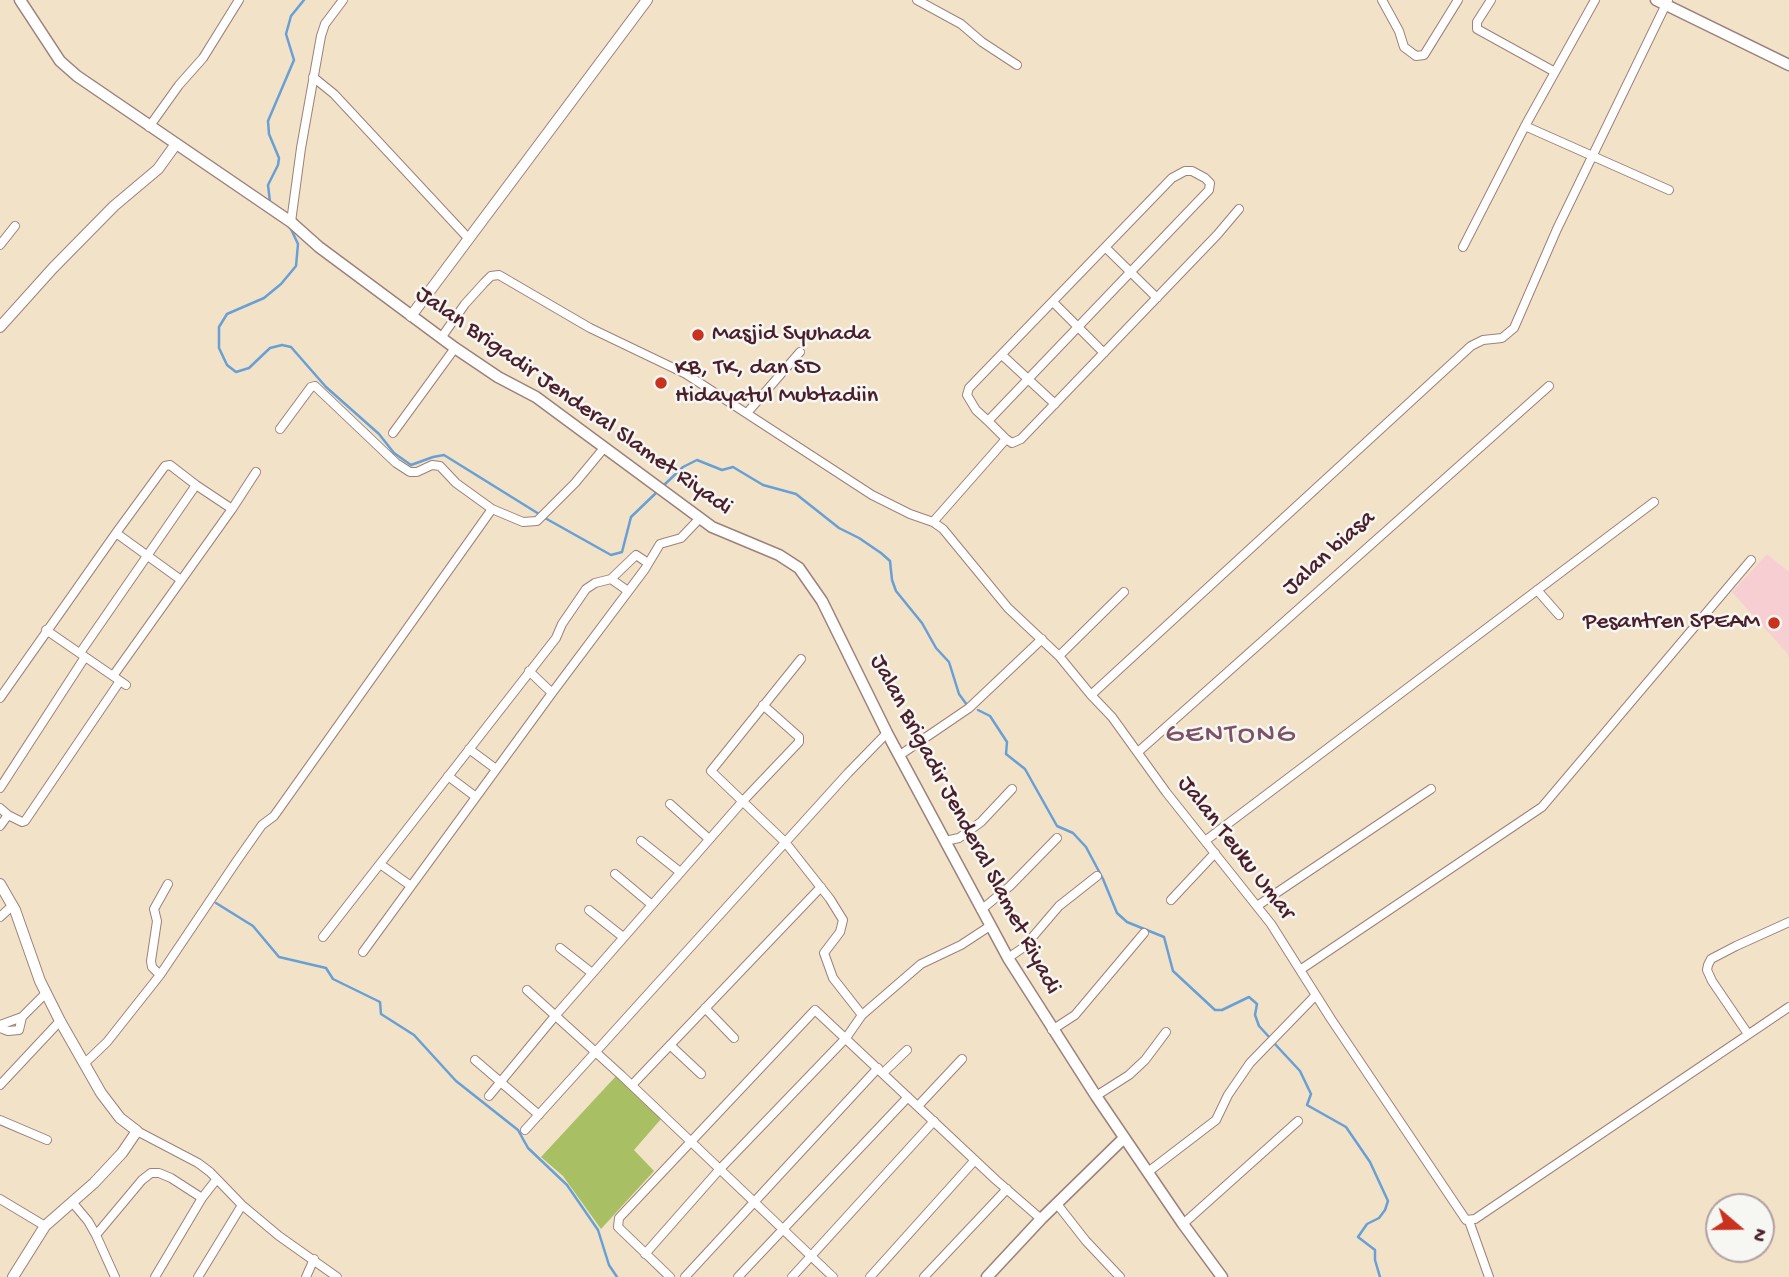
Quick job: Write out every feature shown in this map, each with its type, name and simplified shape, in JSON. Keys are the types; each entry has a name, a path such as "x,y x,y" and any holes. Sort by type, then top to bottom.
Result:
{"main road":[{"name":"Jalan Brigadir Jenderal Slamet Riyadi","path":"20,0 69,71 291,222 318,247 441,338 498,377 536,397 720,532 779,555 799,568 822,601 887,733 1008,958 1124,1138 1222,1277"},
{"path":"1663,2 1789,65"},
{"path":"987,1277 1041,1219 1124,1138"}],"street":[{"path":"149,127 181,82 203,58 239,0"},
{"path":"291,222 313,77 325,24 343,0"},
{"path":"411,316 647,0"},
{"path":"917,0 961,24 982,42 1017,65"},
{"path":"1382,0 1399,31 1404,47 1416,56 1424,55 1458,0"},
{"path":"1491,0 1477,22 1477,29 1555,72"},
{"path":"1464,247 1525,126 1595,0"},
{"path":"1091,695 1471,346 1483,340 1502,338 1514,328 1663,2"},
{"path":"313,77 334,94 469,239"},
{"path":"1525,126 1669,190"},
{"path":"0,327 114,206 158,169 176,144"},
{"path":"988,421 1194,204 1206,196 1210,183 1192,171 1185,171 1172,178 969,388 967,395 976,410 1006,439 1012,443 1021,439 1055,404 1239,209"},
{"path":"0,245 15,226"},
{"path":"1106,248 1157,298"},
{"name":"Jalan Teuku Umar","path":"441,338 465,304 496,274 590,328 686,374 872,495 933,522 949,536 1008,608 1059,656 1112,717 1271,924 1463,1219 1469,1221"},
{"path":"1054,302 1104,353"},
{"path":"393,433 455,348"},
{"path":"747,413 800,352"},
{"path":"1002,355 1055,404"},
{"path":"281,429 311,387 315,386 403,468 417,472 432,465 440,466 456,483 492,509 523,522 537,521 575,483 604,448"},
{"name":"Jalan biasa","path":"1138,752 1549,386"},
{"path":"933,522 1006,439"},
{"path":"0,698 166,465 170,465 232,509"},
{"path":"0,808 8,815 25,821 120,680 181,580 256,472"},
{"path":"0,788 146,556 196,485"},
{"path":"1205,841 1654,502"},
{"path":"85,1064 107,1042 160,975 242,852 262,825 274,816 492,509"},
{"path":"363,953 660,544 681,538 700,518"},
{"path":"116,533 181,580"},
{"path":"323,937 556,638 562,624 586,589 611,579 636,555 648,563"},
{"path":"1300,970 1542,807 1751,560"},
{"path":"611,579 628,591"},
{"path":"1537,590 1559,615"},
{"path":"1059,656 1124,592"},
{"path":"46,630 120,680"},
{"path":"900,755 969,708 1042,639"},
{"path":"801,659 711,771 785,842 837,910 844,925 826,949 825,957 833,978 862,1016"},
{"path":"528,671 552,693"},
{"path":"489,1096 623,937 800,740 763,705"},
{"path":"525,1130 887,733"},
{"path":"469,749 496,769"},
{"path":"448,776 476,797"},
{"path":"945,841 959,838 981,822 1012,789"},
{"path":"1257,906 1431,789"},
{"path":"670,804 709,839"},
{"path":"0,826 8,815"},
{"path":"981,910 1010,886 1057,838"},
{"path":"641,841 680,872"},
{"path":"1171,900 1214,853"},
{"path":"380,864 411,886"},
{"path":"615,874 652,905"},
{"path":"1008,958 1024,947 1059,906 1097,876"},
{"path":"0,884 13,905 46,994 101,1093 120,1118 210,1171 242,1205 279,1236 337,1277"},
{"path":"160,975 152,967 151,961 157,921 154,914 168,884"},
{"path":"632,1085 821,887"},
{"path":"0,917 13,905"},
{"path":"589,910 623,937"},
{"path":"1748,1034 1712,981 1707,970 1708,965 1711,960 1728,950 1789,922"},
{"path":"645,1254 719,1170 846,1038 862,1016 921,964 990,926"},
{"path":"1052,1030 1075,1015 1144,933"},
{"path":"560,948 592,973"},
{"path":"527,990 632,1085 833,1277"},
{"path":"0,1026 8,1031 19,1030 22,1017 46,994"},
{"path":"1148,1172 1216,1121 1234,1085 1250,1063 1316,995"},
{"path":"1489,1277 1469,1221 1625,1120 1789,1007"},
{"path":"705,1008 734,1038"},
{"path":"670,1277 618,1227 618,1221 812,1011 818,1010 1041,1219"},
{"path":"0,1085 60,1021"},
{"path":"1096,1096 1129,1075 1145,1060 1166,1031"},
{"path":"670,1045 701,1074"},
{"path":"685,1277 881,1071 907,1050"},
{"path":"475,1059 539,1115"},
{"path":"918,1106 962,1059"},
{"path":"738,1277 908,1097"},
{"path":"0,1120 47,1140"},
{"path":"792,1277 934,1121"},
{"path":"1183,1224 1298,1121"},
{"path":"13,1277 45,1226 113,1164 137,1130"},
{"path":"870,1277 975,1160"},
{"path":"96,1235 151,1173 171,1178 202,1198"},
{"path":"155,1277 202,1198 216,1180"},
{"path":"923,1277 1007,1189"},
{"path":"0,1199 45,1226"},
{"path":"72,1202 88,1221 115,1277"},
{"path":"198,1277 242,1205"},
{"path":"1057,1205 1120,1277"},
{"path":"306,1277 314,1259"}],"shaded area":[{"name":"Pesantren SPEAM","path":"1767,554 1789,572 1789,658 1732,592"}],"green space":[{"path":"617,1075 661,1119 634,1150 654,1171 601,1229 563,1176 541,1157"}],"waterway":[{"path":"270,202 268,185 279,158 269,134 268,121 294,60 286,34 291,16 304,0"},
{"path":"291,229 298,244 296,266 281,284 264,298 227,314 219,327 219,348 227,365 236,372 249,368 270,348 282,345 291,347 326,387 379,434 394,453 411,465 444,455 539,514"},
{"path":"663,486 683,467 697,460 722,470 733,467 763,485 796,494 839,528 881,553 890,561 896,591 949,662 959,694 967,705"},
{"path":"545,518 611,555 622,552 631,517 658,491"},
{"path":"978,710 990,716 1007,742 1006,754 1025,769 1057,826 1073,833 1086,847 1117,913 1127,922 1164,937 1173,971 1215,1010 1222,1010 1249,997 1257,1004 1255,1015 1259,1026 1270,1038"},
{"path":"216,903 253,926 279,957 326,968 333,979 380,1002 381,1014 414,1035 456,1081 518,1130 528,1148 567,1185 598,1230 609,1265 617,1277"},
{"path":"1274,1043 1300,1071 1311,1094 1307,1105 1346,1127 1370,1162 1388,1201 1379,1218 1367,1224 1358,1237 1375,1250 1380,1277"}],"place":[{"name":"Masjid Syuhada","path":"698,335"},
{"name":"KB, TK, dan SD Hidayatul Mubtadiin","path":"661,383"},
{"name":"Pesantren SPEAM","path":"1774,623"}],"district":[{"name":"GENTONG","path":"1231,737"}]}
